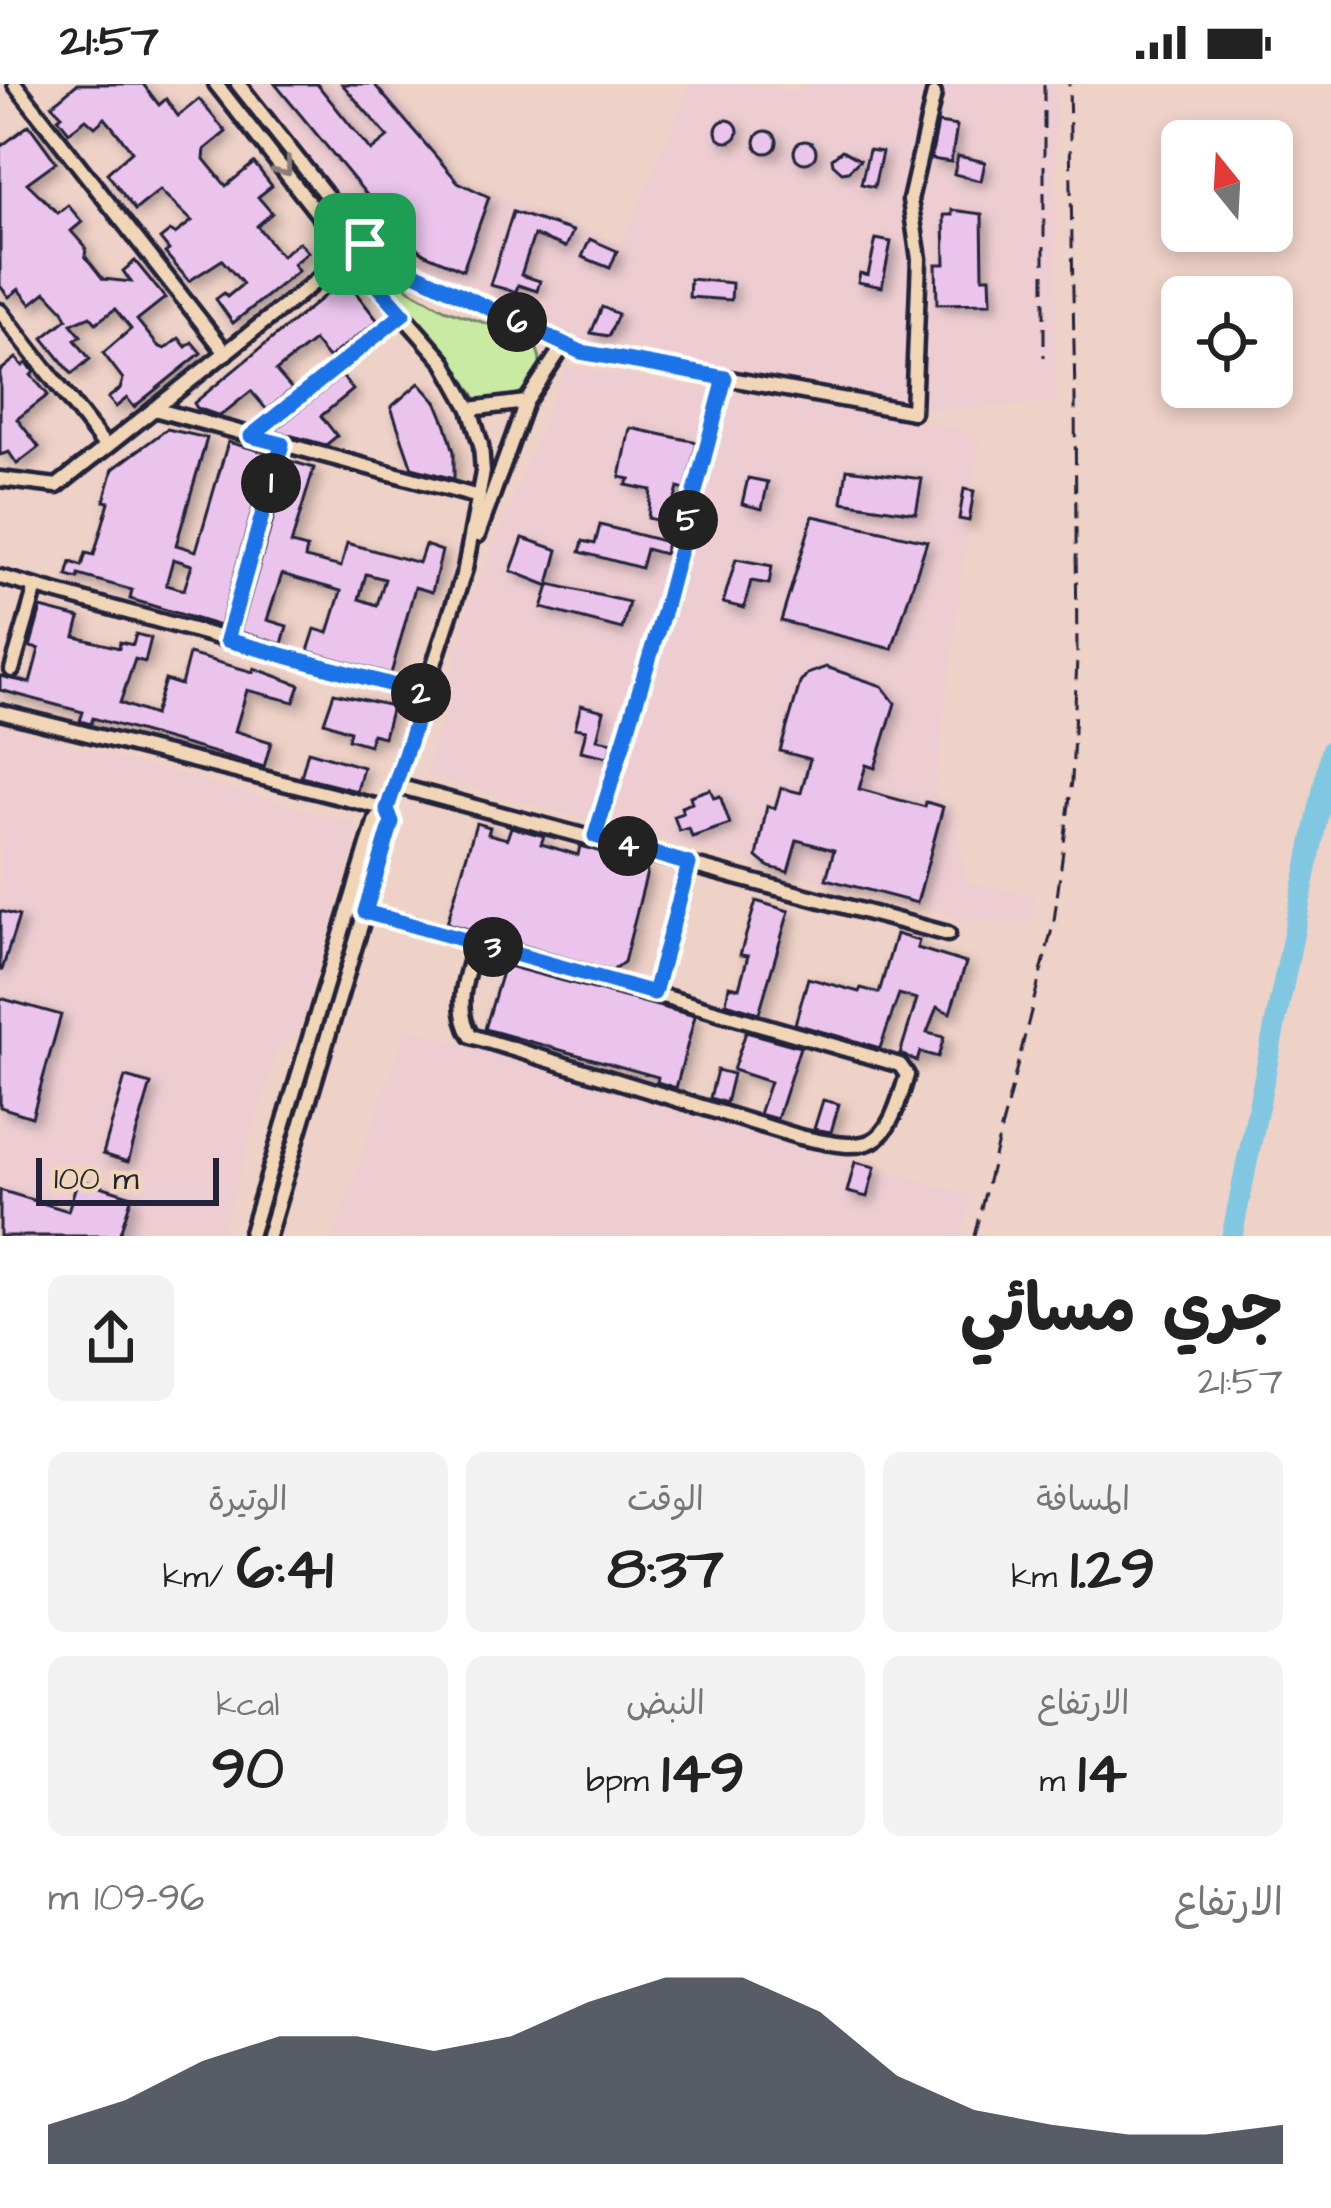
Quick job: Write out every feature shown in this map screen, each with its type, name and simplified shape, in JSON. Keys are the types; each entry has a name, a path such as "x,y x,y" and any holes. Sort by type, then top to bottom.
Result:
{"street":[{"path":"15,84 226,353"},
{"path":"216,84 350,254 444,362 470,410 482,458 465,569"},
{"path":"238,84 365,244 396,264 581,352 913,412 919,259 910,200 934,94"},
{"path":"0,479 58,485 365,244"},
{"path":"0,311 106,447"},
{"path":"251,436 403,314"},
{"path":"250,1236 376,819 387,809 397,786 465,569 526,402 565,343"},
{"path":"595,836 664,610 725,378"},
{"path":"470,410 526,402"},
{"path":"154,409 478,497"},
{"path":"227,640 282,444"},
{"path":"0,577 425,694"},
{"path":"12,670 36,587"},
{"path":"0,712 387,809"},
{"path":"397,786 948,934"},
{"path":"268,1236 392,822 387,809"},
{"path":"654,993 689,864"},
{"path":"365,912 476,943 654,993 904,1066 907,1075 886,1128 869,1143 850,1148 471,1036 462,1008 463,985 476,943"}],"shaded area":[{"path":"243,84 385,84 464,184 621,245 691,84 750,84 801,94 804,84 1055,84 1057,403 937,409 584,343 384,258"},
{"path":"566,367 958,428 979,439 934,791 943,806 952,807 967,882 1035,896 1030,923 962,920 917,903 878,897 427,776 469,605"},
{"path":"0,725 359,825 298,1035 279,1044 220,1236 0,1236"},
{"path":"407,1028 971,1196 961,1236 333,1236"}],"green space":[{"path":"367,254 410,290 444,309 531,339 539,353 536,378 505,399 476,398 451,359 361,258"}],"building":[{"path":"77,84 143,84 159,105 166,99 178,116 199,99 226,132 205,149 204,159 226,186 254,163 272,186 258,197 272,213 257,226 281,256 299,242 308,252 293,264 298,271 233,323 216,299 243,284 222,260 189,281 165,253 169,250 160,239 192,221 160,190 135,210 107,173 132,151 105,118 95,127 86,119 69,132 58,118 62,115 52,105"},
{"path":"275,84 317,84 371,151 388,137 342,84 374,84 458,182 489,197 463,270 425,254 400,235"},
{"path":"727,120 738,131 727,142 716,131"},
{"path":"938,123 957,126 951,162 931,159"},
{"path":"29,125 56,162 27,183 58,213 68,205 82,222 71,231 103,279 131,282 123,271 135,261 165,298 137,320 158,346 165,349 179,338 186,347 192,342 201,353 134,407 127,398 116,407 108,398 120,389 123,379 103,353 131,329 115,309 96,323 90,316 71,324 81,336 75,340 90,359 72,374 43,338 67,319 63,310 46,292 31,304 19,289 9,297 0,286 0,147"},
{"path":"766,131 777,142 766,153 755,142"},
{"path":"805,141 816,152 805,163 794,152"},
{"path":"842,150 860,160 842,172 832,158"},
{"path":"869,150 882,152 874,187 861,184"},
{"path":"958,156 985,162 981,181 954,174"},
{"path":"952,210 982,214 983,277 990,277 991,303 937,304 936,264 945,264 944,215 952,215"},
{"path":"513,212 573,231 566,247 534,235 521,275 540,281 537,291 518,285 516,292 490,285"},
{"path":"590,239 617,251 610,268 582,257"},
{"path":"876,239 891,242 882,287 858,282 860,273 868,275"},
{"path":"345,279 378,321 328,358 314,341 287,362 276,371 292,389 267,410 251,391 220,416 197,408 194,403"},
{"path":"690,279 732,283 731,300 689,297"},
{"path":"602,307 618,314 609,336 591,333"},
{"path":"16,358 23,366 27,363 48,395 17,419 39,447 17,464 9,452 0,455 0,371"},
{"path":"342,376 353,390 321,416 337,436 326,445 274,431"},
{"path":"419,383 437,403 446,425 454,452 454,479 412,468 391,407"},
{"path":"630,428 697,442 685,490 678,488 668,523 648,518 651,490 626,485 630,479 620,477"},
{"path":"167,429 207,438 176,545 196,551 228,442 268,453 220,626 130,599 132,590 67,576 71,562 82,566 86,553 94,555 113,469","holes":["173,559 192,565 184,590 166,585"]},
{"path":"290,461 314,468 291,544 307,548 305,558 341,567 347,543 419,563 425,545 442,551 432,592 415,587 391,674 308,651 315,629 328,633 341,591 282,574 267,620 287,626 282,644 240,632","holes":["366,574 385,579 377,605 359,599"]},
{"path":"847,469 922,479 916,513 842,502"},
{"path":"748,478 768,482 762,509 742,504"},
{"path":"964,489 974,491 969,521 959,519"},
{"path":"813,516 927,541 892,649 781,621"},
{"path":"600,525 667,542 664,554 646,549 641,568 580,552 583,541 595,544"},
{"path":"523,538 558,550 549,584 629,602 622,629 542,608 549,586 511,571"},
{"path":"736,559 772,566 769,584 751,581 744,608 723,603"},
{"path":"41,608 80,618 75,637 119,648 120,642 133,645 136,634 151,638 145,662 135,659 120,703 154,715 165,680 181,685 189,654 253,672 254,668 300,685 294,702 247,690 235,731 271,742 264,767 93,718 91,724 80,721 83,712 0,690 0,676 30,683 39,649 30,647"},
{"path":"826,667 882,686 895,703 875,768 866,765 859,789 925,807 926,802 943,807 917,903 826,879 834,850 797,840 788,872 769,867 757,857 767,806 775,808 781,788 801,793 810,759 780,751 800,683 807,674"},
{"path":"334,693 392,706 384,737 372,734 369,745 348,739 350,731 324,722"},
{"path":"581,705 604,711 597,739 613,742 608,757 581,751 586,730 575,728"},
{"path":"308,751 363,767 357,791 301,777"},
{"path":"710,789 714,798 720,796 730,824 692,837 689,828 679,831 674,816 692,803 690,796"},
{"path":"476,823 490,827 488,834 507,839 511,827 544,836 541,844 578,855 580,846 643,864 647,872 624,962 612,971 447,923"},
{"path":"756,901 789,911 759,1013 726,1003 729,986 739,988 748,956 740,955"},
{"path":"0,911 19,916 2,970 0,969"},
{"path":"896,934 919,941 917,948 966,963 950,1013 937,1007 927,1033 944,1037 938,1057 920,1052 917,1061 900,1054 917,999 899,994 880,1048 795,1024 808,978 879,993"},
{"path":"504,965 695,1016 676,1088 657,1082 658,1077 485,1029"},
{"path":"0,998 61,1015 32,1117 0,1107"},
{"path":"746,1032 800,1047 777,1119 759,1114 770,1082 733,1070"},
{"path":"717,1070 733,1074 726,1103 710,1098"},
{"path":"125,1077 151,1084 128,1162 103,1154"},
{"path":"823,1100 839,1104 831,1132 814,1129"},
{"path":"855,1162 875,1167 867,1197 847,1192"},
{"path":"78,1179 132,1196 119,1236 0,1236 0,1190 68,1211"}],"waterway":[{"path":"1232,1236 1331,750"}],"railway":[{"path":"1044,84 1044,357"},
{"path":"974,1236 1054,921 1072,781 1077,657 1069,84"}],"route":[{"path":"365,244 396,264 581,352 725,378 664,610 595,836 689,864 654,993 365,912 392,822 387,809 425,694 227,640 282,444 251,436 403,314 350,254 365,244"}]}
